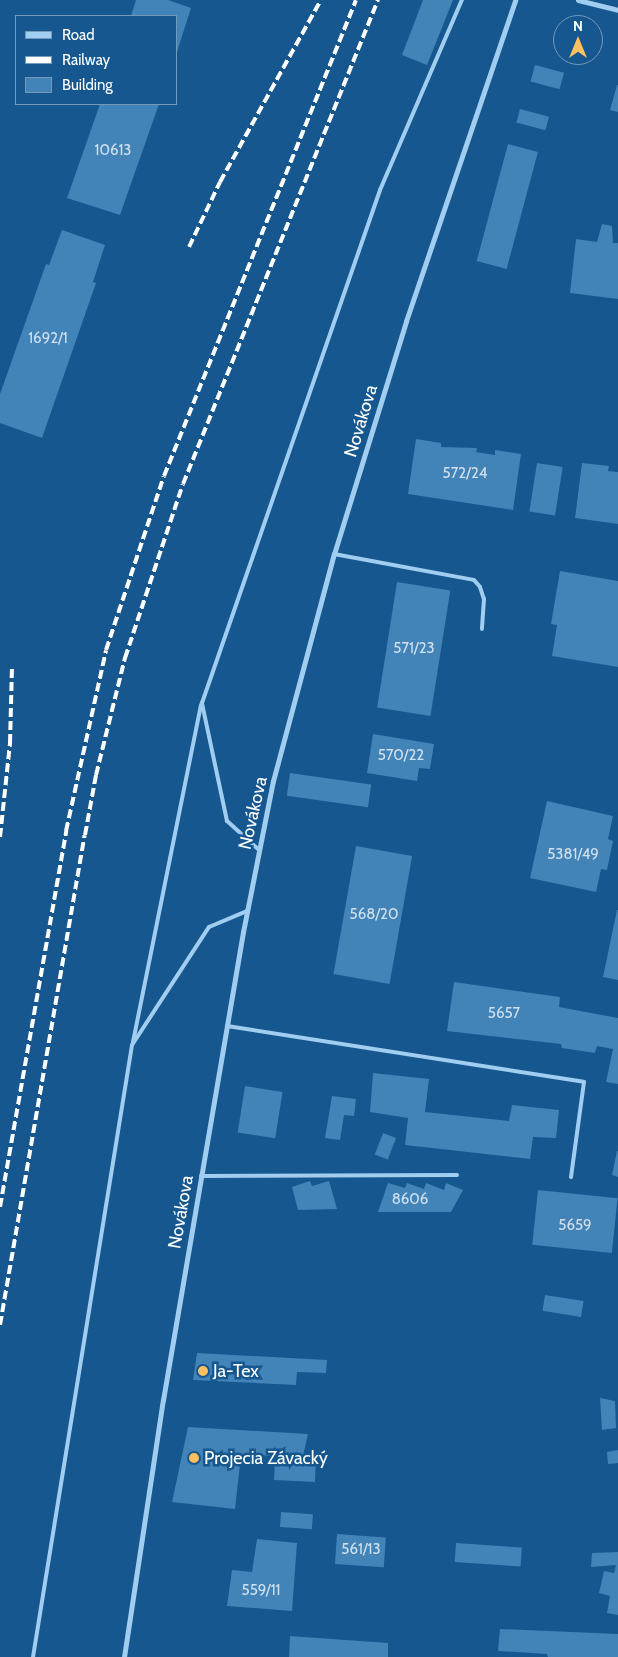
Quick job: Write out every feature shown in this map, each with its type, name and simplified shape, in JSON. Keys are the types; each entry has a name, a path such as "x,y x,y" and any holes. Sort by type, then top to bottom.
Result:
{"street":[{"name":"Novákova","path":"124,1657 201,1176 258,849 301,670 334,554 406,321 515,0"},
{"path":"578,0 618,10"}],"lane":[{"path":"33,1657 132,1045 202,703 380,190 462,0"},
{"path":"334,554 474,580 480,587 484,599 482,628"},
{"path":"202,703 227,821 258,849"},
{"path":"132,1045 209,927 246,912"},
{"path":"227,1026 584,1082 571,1177"},
{"path":"201,1176 457,1175"}],"building":[{"path":"136,0 168,0 191,8 178,49 178,15 131,15"},
{"path":"423,0 453,0 427,65 402,55"},
{"path":"535,65 564,73 560,89 531,81"},
{"path":"618,85 618,112 610,110"},
{"path":"100,105 159,105 120,215 67,198"},
{"path":"520,109 549,117 545,130 516,123"},
{"path":"508,144 538,152 507,269 477,261"},
{"path":"602,224 612,226 613,243 618,243 618,299 570,293 576,239 597,242"},
{"path":"62,230 105,245 93,282 96,283 42,438 0,423 0,394 46,264 49,265"},
{"path":"416,439 441,443 441,447 477,448 476,452 495,455 495,450 521,454 513,510 408,494"},
{"path":"537,463 563,467 555,515 529,511"},
{"path":"582,463 609,466 608,471 618,472 618,524 575,518"},
{"path":"560,571 618,581 618,667 552,656 557,625 551,624"},
{"path":"397,582 450,590 430,716 377,707"},
{"path":"373,734 434,744 430,769 419,768 417,781 367,773"},
{"path":"290,773 371,784 368,807 287,796"},
{"path":"547,801 613,816 608,839 613,841 607,870 601,869 596,892 530,878"},
{"path":"356,846 412,856 390,984 333,974"},
{"path":"618,910 618,980 603,977"},
{"path":"454,982 560,997 559,1007 618,1018 618,1084 606,1082 613,1049 597,1046 595,1053 562,1048 561,1044 447,1031"},
{"path":"373,1073 429,1079 425,1112 509,1121 512,1105 559,1110 556,1138 533,1137 530,1159 405,1145 408,1118 370,1112"},
{"path":"245,1086 283,1092 275,1138 238,1132"},
{"path":"332,1096 356,1099 354,1116 344,1115 340,1140 325,1138"},
{"path":"383,1133 396,1138 388,1159 375,1154"},
{"path":"618,1151 618,1177 612,1175"},
{"path":"310,1181 312,1186 329,1181 337,1209 298,1210 292,1187"},
{"path":"388,1183 405,1188 407,1183 424,1189 426,1183 444,1190 446,1183 463,1190 451,1212 378,1212"},
{"path":"538,1190 618,1198 612,1253 532,1245"},
{"path":"545,1295 584,1301 581,1317 542,1311"},
{"path":"197,1353 327,1360 326,1373 297,1372 296,1385 193,1380"},
{"path":"600,1398 615,1401 616,1428 602,1430"},
{"path":"188,1427 308,1434 303,1456 241,1455 235,1509 172,1502"},
{"path":"618,1450 618,1463 608,1464 607,1452"},
{"path":"275,1460 316,1462 315,1482 274,1480"},
{"path":"281,1512 313,1514 312,1529 280,1527"},
{"path":"337,1534 386,1537 384,1567 335,1564"},
{"path":"257,1539 297,1543 292,1611 227,1606 232,1570 252,1572"},
{"path":"456,1543 522,1548 521,1567 455,1562"},
{"path":"618,1552 618,1615 607,1613 610,1596 599,1593 604,1571 614,1573 616,1565 591,1567 592,1553"},
{"path":"500,1629 618,1634 618,1657 548,1657 547,1654 498,1651"},
{"path":"290,1636 388,1643 388,1657 289,1657"}],"railway":[{"path":"189,247 220,182 321,0"},
{"path":"0,1207 66,831 106,650 164,476 356,0"},
{"path":"0,1325 96,775 125,658 183,484 378,0"},
{"path":"0,837 10,743 12,668"}],"place":[{"name":"Ja-Tex","path":"203,1371"},
{"name":"Projecia Závacký","path":"194,1458"}]}
